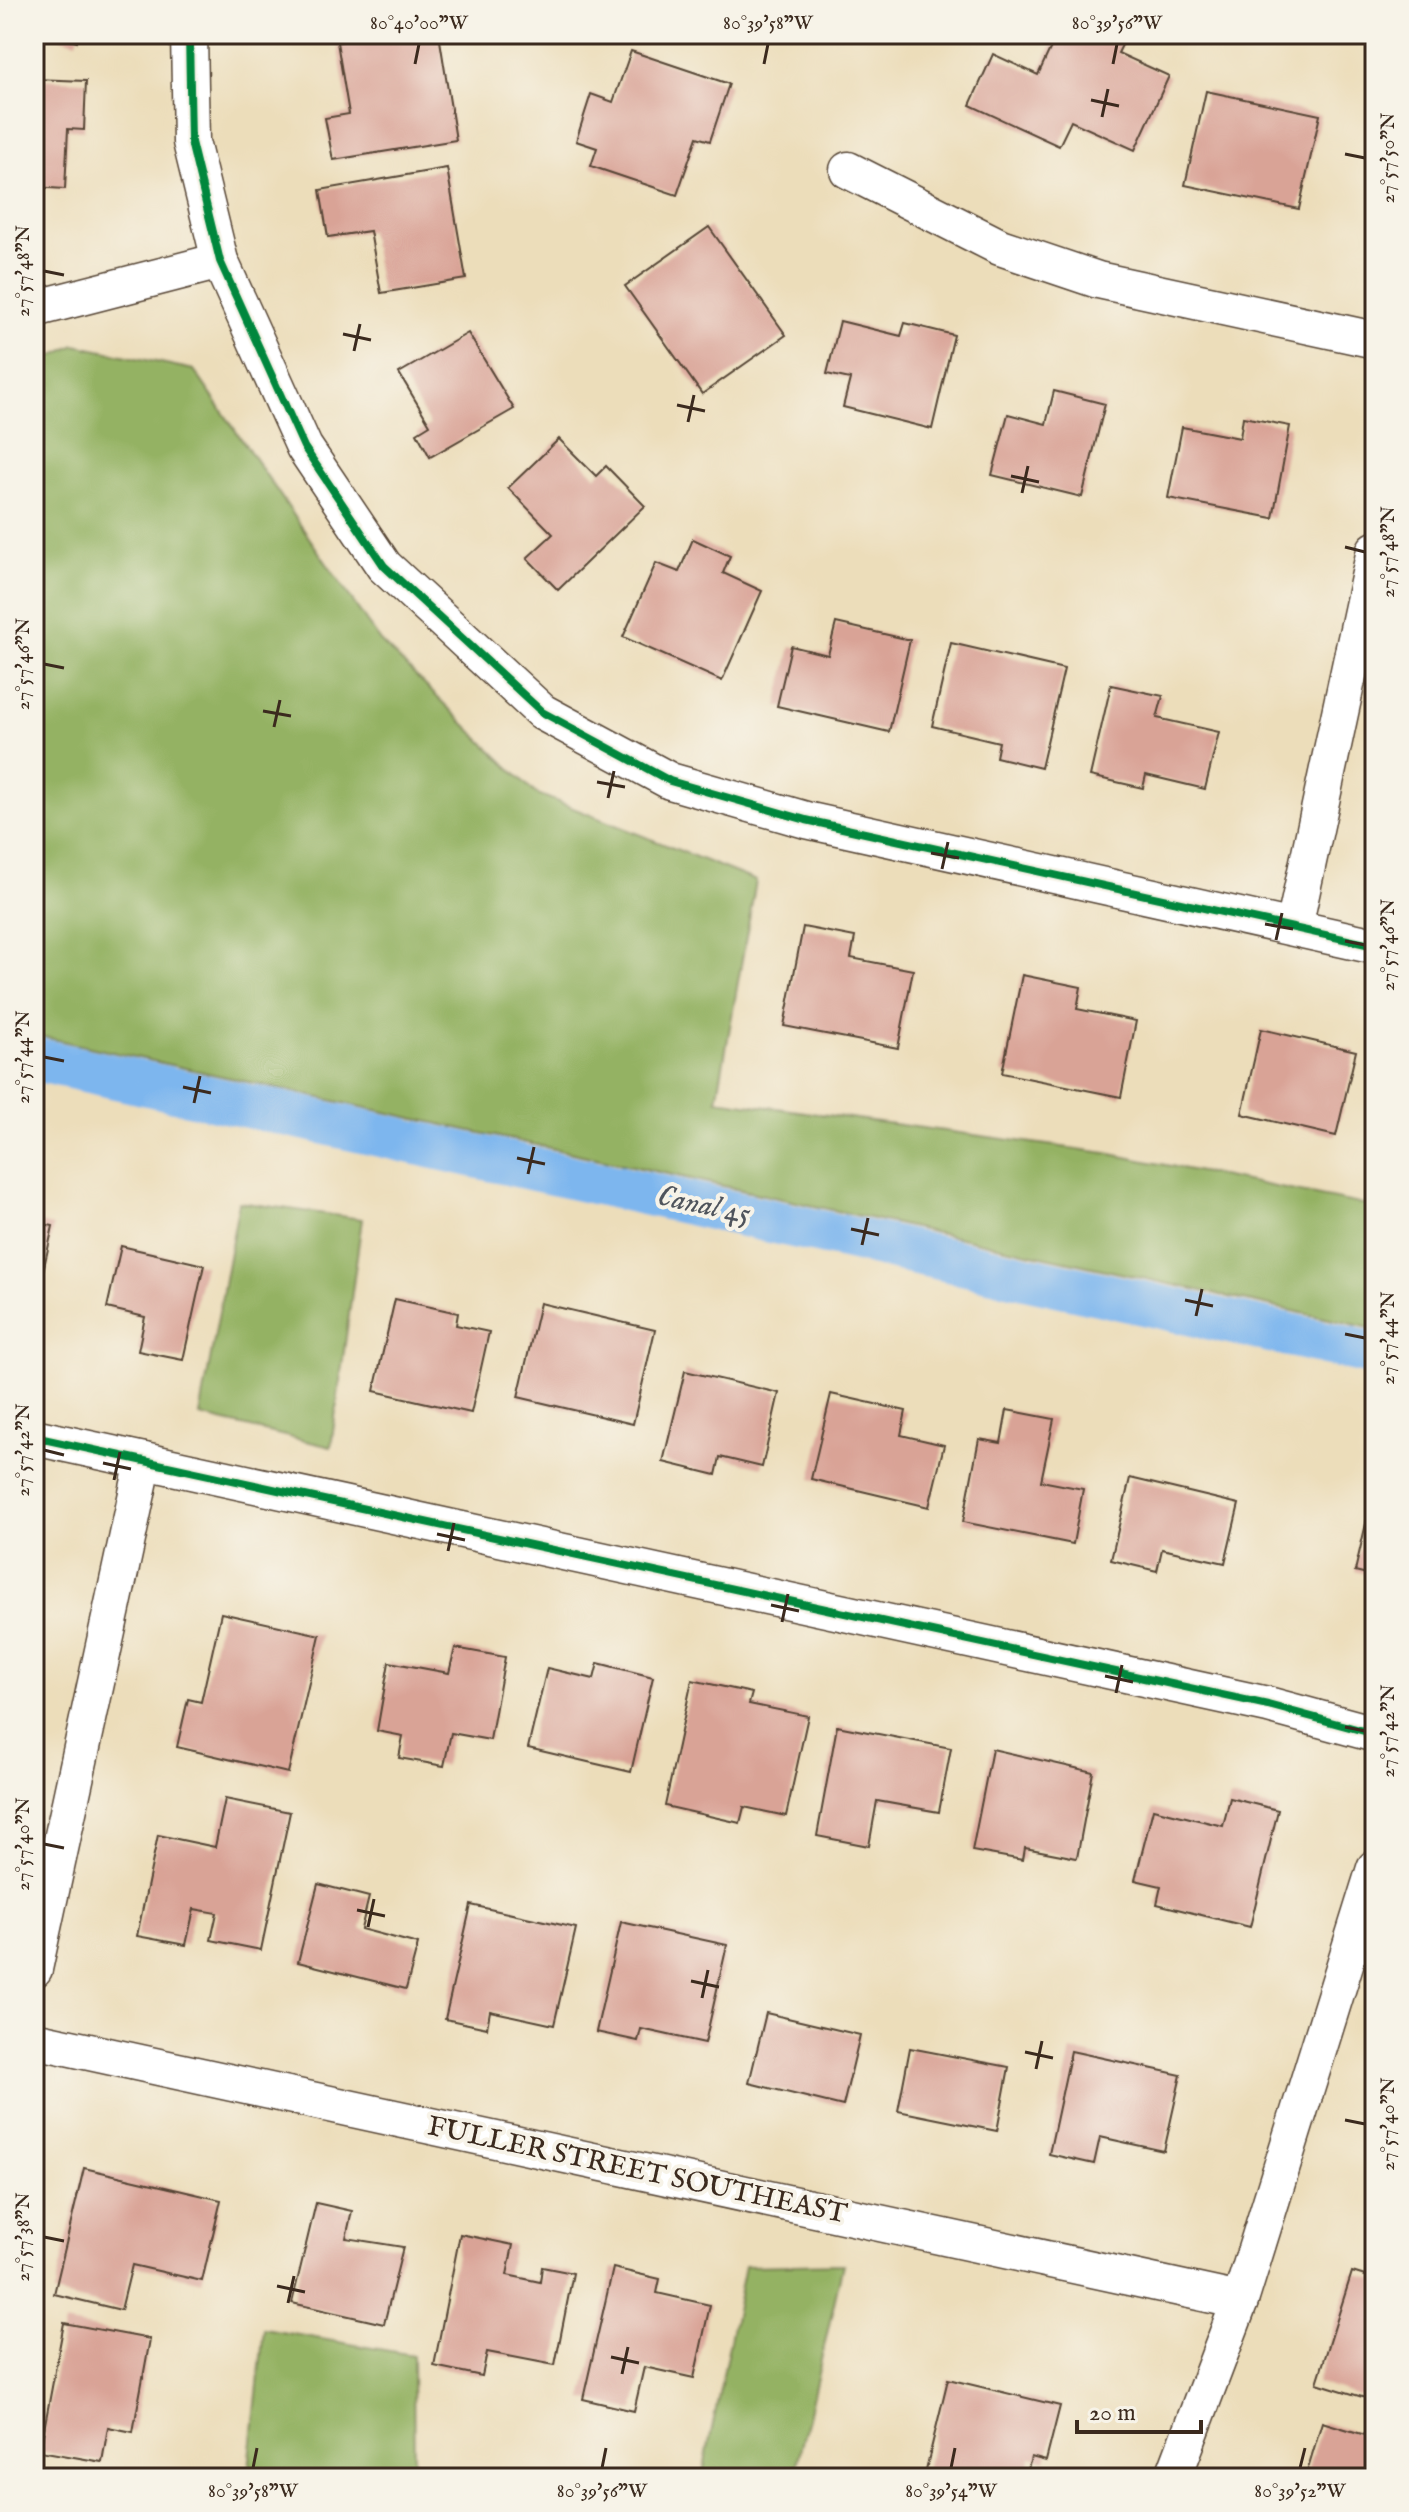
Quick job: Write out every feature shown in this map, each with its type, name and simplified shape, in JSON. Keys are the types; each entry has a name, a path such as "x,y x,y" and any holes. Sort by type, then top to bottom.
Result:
{"street":[{"path":"189,34 191,142 220,261 304,447 384,566 542,712 670,781 806,820 1375,946"},
{"path":"848,170 1000,247 1098,280 1375,340"},
{"path":"34,309 220,261"},
{"path":"1294,927 1375,550"},
{"path":"34,1437 1268,1705 1375,1734"},
{"path":"34,1969 144,1461"},
{"path":"1173,2478 1240,2301 1375,1868"},
{"name":"FULLER STREET SOUTHEAST","path":"34,2040 1240,2301"}],"green space":[{"path":"75,345 194,370 380,641 535,793 756,881 717,1100 1106,1153 1375,1207 1375,1329 34,1035 34,365"},
{"path":"239,1202 362,1219 331,1447 200,1416"},
{"path":"843,2264 794,2478 702,2478 745,2266"},
{"path":"264,2329 413,2355 414,2478 248,2478"}],"building":[{"path":"46,34 79,34 77,42"},
{"path":"384,34 439,34 456,140 333,160 325,118 349,114 337,42"},
{"path":"1057,34 1127,35 1118,53 1169,76 1135,150 1071,121 1059,146 970,105 993,54 1038,75"},
{"path":"631,51 729,84 710,141 697,137 677,195 591,166 597,148 576,141 591,94 613,102"},
{"path":"34,79 86,81 84,130 68,129 65,189 34,187"},
{"path":"1206,91 1320,115 1299,209 1185,185"},
{"path":"447,168 466,279 381,293 370,231 328,237 320,190"},
{"path":"709,227 786,335 702,394 625,286"},
{"path":"840,321 901,336 905,323 954,335 932,429 843,407 850,379 827,374"},
{"path":"468,333 514,409 430,457 417,433 430,425 399,373"},
{"path":"1054,391 1105,404 1082,497 992,475 1008,414 1046,424"},
{"path":"1243,417 1290,426 1273,518 1168,498 1182,427 1240,438"},
{"path":"559,439 596,476 606,466 645,506 558,590 527,558 553,534 508,488"},
{"path":"693,539 730,556 723,573 762,591 722,681 623,637 656,563 679,572"},
{"path":"836,623 910,640 889,732 777,706 791,646 828,655"},
{"path":"951,643 1064,669 1041,768 996,757 999,742 932,726"},
{"path":"1111,685 1163,696 1157,718 1219,732 1205,789 1146,775 1143,788 1090,776"},
{"path":"803,927 855,937 851,958 913,970 898,1048 784,1026"},
{"path":"1022,975 1081,987 1077,1009 1136,1021 1121,1097 1002,1073"},
{"path":"1261,1029 1356,1051 1336,1136 1242,1114"},
{"path":"34,1222 53,1226 35,1308 34,1308"},
{"path":"121,1246 204,1265 183,1360 138,1351 145,1317 107,1308"},
{"path":"395,1299 458,1313 456,1325 489,1332 471,1413 374,1391"},
{"path":"540,1303 655,1330 633,1424 518,1397"},
{"path":"685,1371 779,1393 762,1467 720,1457 716,1475 663,1462"},
{"path":"831,1394 906,1411 901,1435 944,1445 929,1507 811,1479"},
{"path":"1007,1410 1054,1419 1041,1481 1083,1489 1073,1544 963,1522 979,1439 1001,1443"},
{"path":"1130,1478 1239,1504 1225,1563 1162,1549 1157,1571 1111,1560"},
{"path":"1375,1489 1375,1576 1355,1571"},
{"path":"221,1613 320,1635 288,1773 177,1747 188,1699 201,1702"},
{"path":"455,1648 505,1657 490,1740 451,1733 444,1766 399,1758 403,1736 377,1731 389,1662 449,1673"},
{"path":"598,1663 653,1677 631,1772 528,1748 547,1668 594,1679"},
{"path":"692,1680 752,1693 749,1704 808,1716 786,1816 744,1807 740,1823 665,1806"},
{"path":"837,1726 951,1748 939,1812 877,1801 869,1846 817,1836"},
{"path":"992,1749 1093,1772 1077,1858 1025,1848 1023,1860 972,1851"},
{"path":"1230,1798 1278,1810 1250,1927 1157,1904 1161,1886 1135,1880 1153,1809 1223,1826"},
{"path":"225,1799 290,1812 261,1950 211,1940 217,1913 194,1909 186,1945 137,1936 158,1835 215,1847"},
{"path":"318,1884 369,1897 361,1929 418,1944 406,1989 298,1962"},
{"path":"471,1905 576,1928 554,2025 490,2011 487,2028 445,2019"},
{"path":"621,1922 727,1945 705,2043 641,2029 638,2041 596,2032"},
{"path":"766,2013 860,2035 843,2106 749,2083"},
{"path":"910,2048 1009,2067 997,2131 898,2111"},
{"path":"1071,2051 1181,2075 1164,2151 1100,2137 1094,2164 1049,2154"},
{"path":"84,2168 221,2200 202,2281 132,2265 121,2310 54,2294"},
{"path":"316,2203 352,2211 346,2238 403,2247 384,2324 292,2303"},
{"path":"460,2234 513,2245 507,2275 540,2282 542,2267 573,2273 555,2365 487,2352 482,2376 434,2366"},
{"path":"613,2268 660,2279 657,2293 710,2305 694,2378 644,2367 634,2411 583,2399"},
{"path":"1352,2272 1375,2279 1375,2401 1317,2383"},
{"path":"64,2323 150,2339 133,2432 108,2427 102,2462 40,2451"},
{"path":"948,2379 1060,2406 1046,2461 1031,2457 1026,2478 924,2478"},
{"path":"1322,2422 1375,2438 1365,2476 1371,2478 1305,2478"}],"waterway":[{"name":"Canal 45","path":"34,1059 1375,1354"}],"cycle path":[{"path":"189,34 191,142 220,261 304,447 384,566 542,712 670,781 806,820 1375,946"},
{"path":"34,1437 1268,1705 1375,1734"}]}
